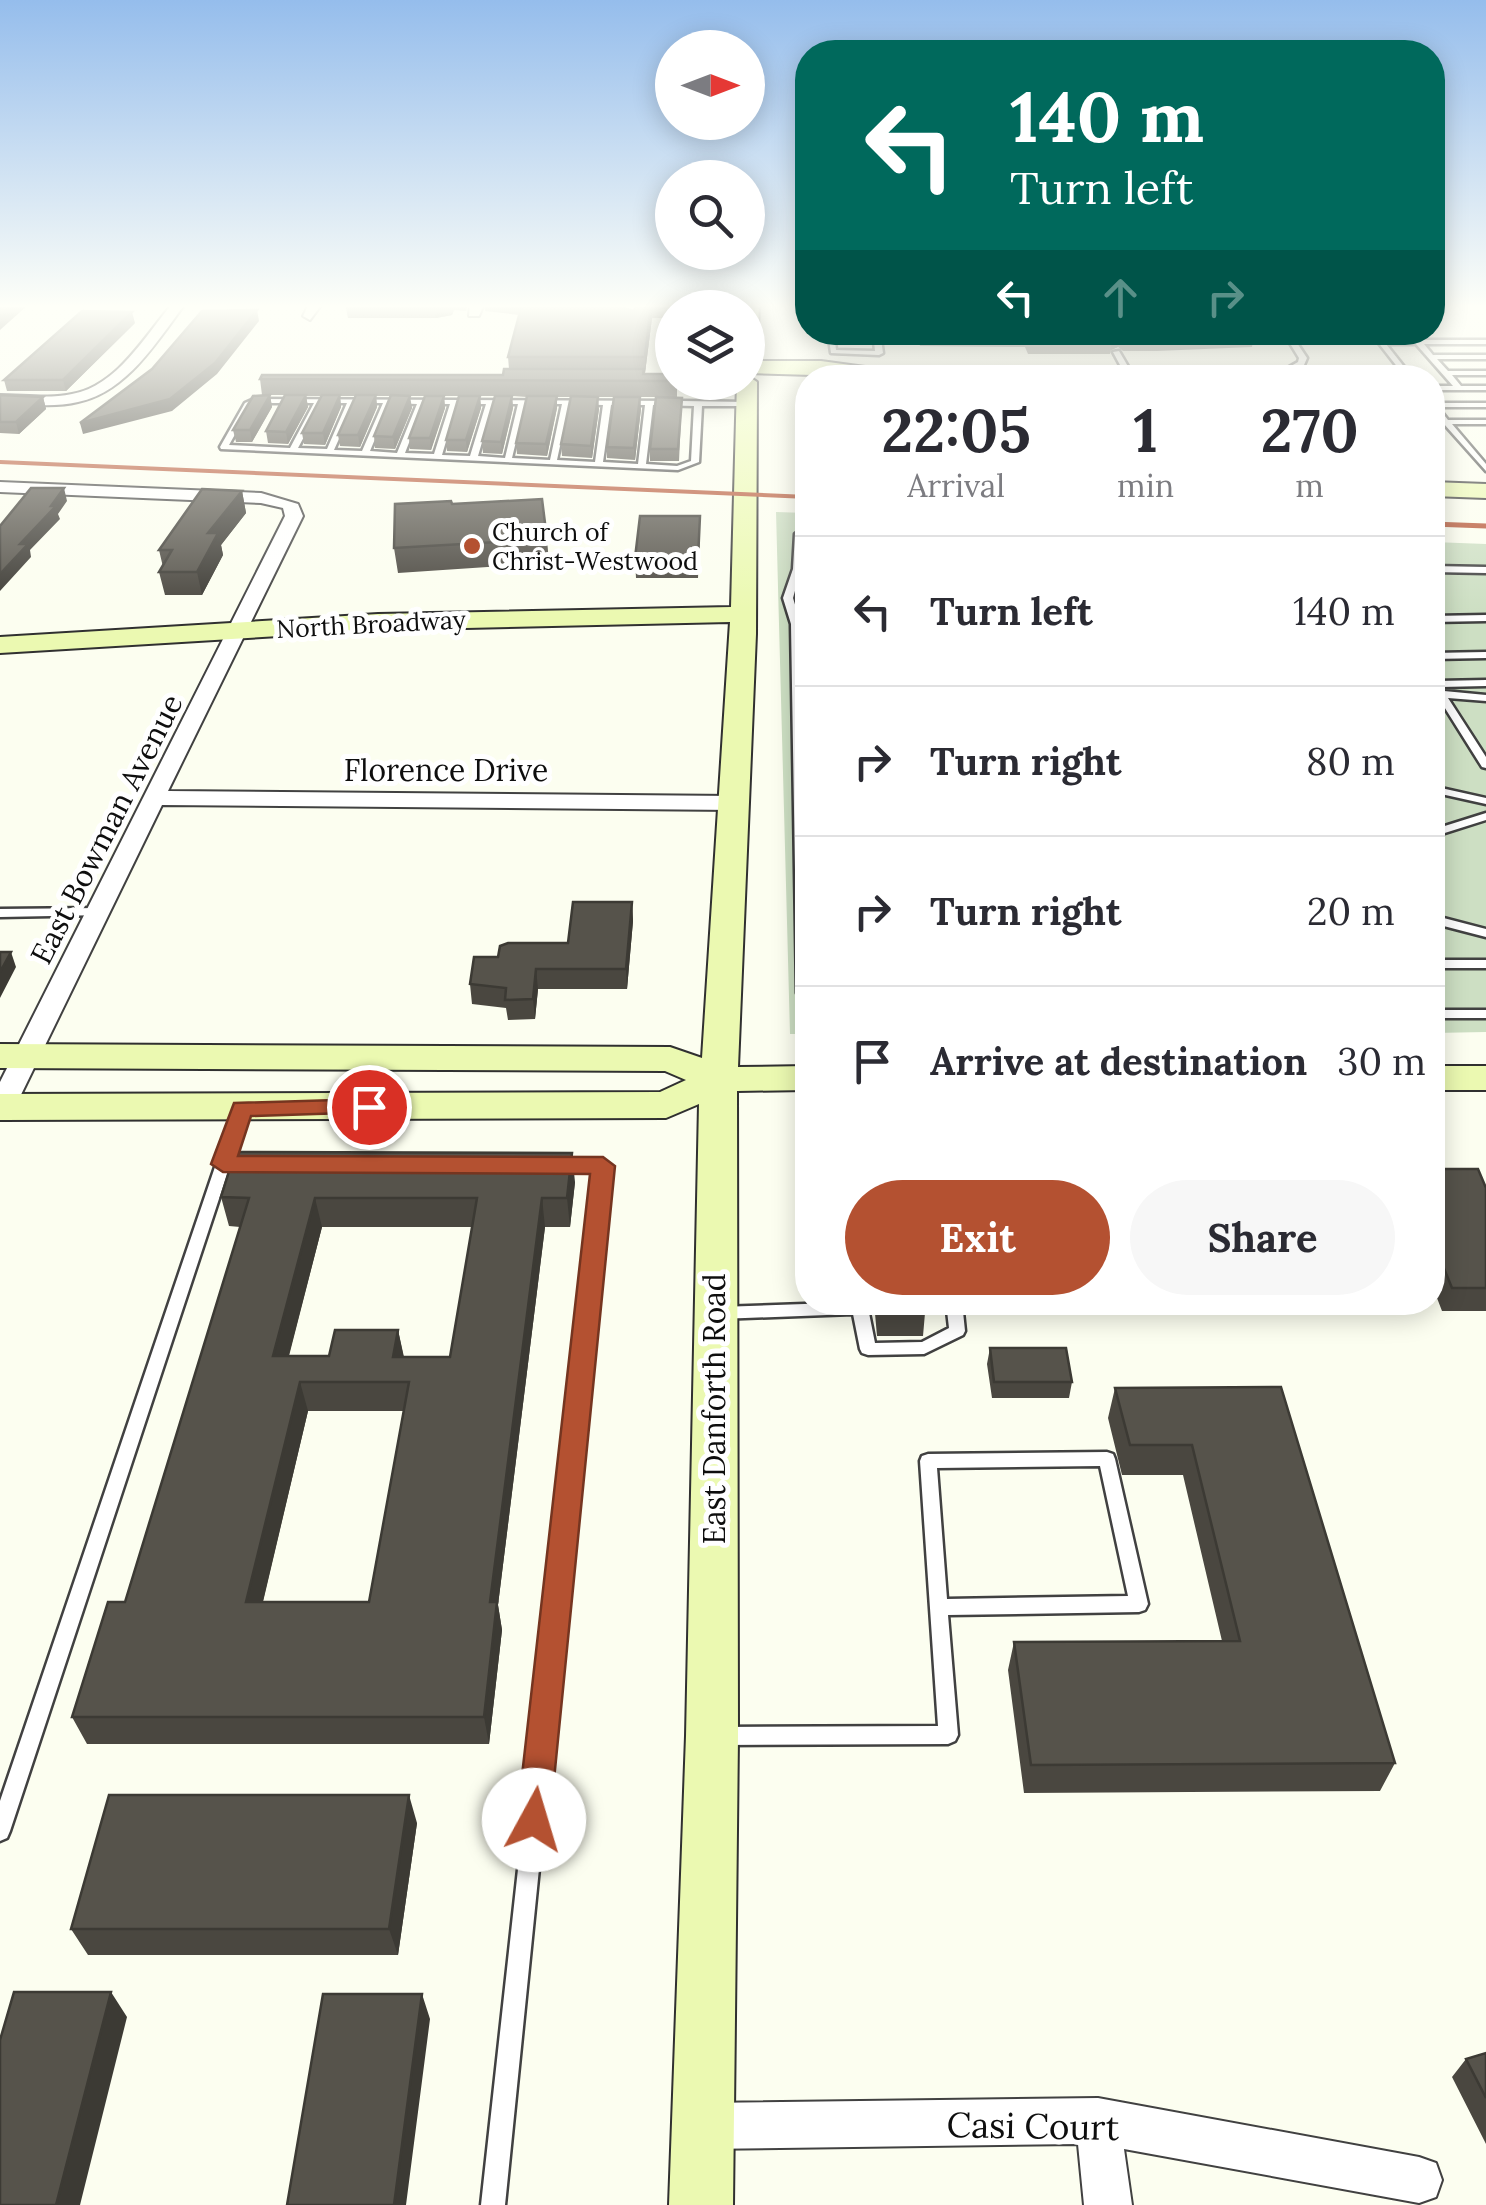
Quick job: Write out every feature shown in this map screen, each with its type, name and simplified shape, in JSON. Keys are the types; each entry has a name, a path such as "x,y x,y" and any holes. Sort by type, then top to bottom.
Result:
{"main road":[{"name":"East Danforth Road","path":"701,2205 712,1736 718,1079 743,614 747,407"},
{"path":"1445,489 1486,491"},
{"name":"North Broadway","path":"0,645 526,616 743,614"},
{"path":"12,1056 670,1058 718,1079 795,1078"},
{"path":"1445,1078 1486,1078"},
{"path":"0,1107 666,1105 718,1079"}],"street":[{"name":"East Bowman Avenue","path":"0,1107 12,1056 100,912 294,516 290,504 261,498 1,482"},
{"name":"Florence Drive","path":"157,798 734,803"},
{"name":"Casi Court","path":"702,2126 1098,2121 1419,2180"},
{"path":"1098,2121 1108,2205"}],"lane":[{"path":"246,407 224,448 678,468 694,462 698,407"},
{"path":"274,417 280,407"},
{"path":"292,451 316,407"},
{"path":"329,453 350,407"},
{"path":"365,454 385,407"},
{"path":"400,456 419,407"},
{"path":"436,458 452,407"},
{"path":"472,459 488,407"},
{"path":"508,460 521,407"},
{"path":"554,462 565,407"},
{"path":"599,464 606,407"},
{"path":"642,466 649,407"},
{"path":"1445,420 1486,470"},
{"path":"1447,422 1484,424"},
{"path":"256,450 266,434"},
{"path":"1445,569 1486,570"},
{"path":"795,577 788,598 795,611"},
{"path":"1445,619 1486,618"},
{"path":"1445,656 1486,656"},
{"path":"1445,686 1486,683"},
{"path":"1445,689 1486,698"},
{"path":"1445,702 1486,764"},
{"path":"1445,792 1486,802"},
{"path":"1445,830 1486,816"},
{"path":"0,912 100,912"},
{"path":"1445,923 1486,932"},
{"path":"1445,964 1486,964"},
{"path":"1445,1014 1486,1014"},
{"path":"0,1831 242,1108"},
{"path":"223,1164 243,1164"},
{"path":"492,2205 603,1166 543,1166"},
{"path":"715,1313 795,1310"},
{"path":"861,1315 868,1349 924,1348 956,1331 955,1315"},
{"path":"712,1736 948,1735 928,1461 1107,1458 1139,1604 939,1606"}],"green space":[{"path":"776,512 795,513 795,1034 790,1034"},
{"path":"1445,542 1486,544 1486,1032 1445,1033"}],"building":[{"path":"0,407 32,407 16,422 0,422"},
{"path":"101,407 140,407 80,423"},
{"path":"247,407 263,407 250,430 233,430"},
{"path":"279,407 300,407 286,432 266,431"},
{"path":"316,407 335,407 323,433 302,433"},
{"path":"351,407 371,407 358,435 338,435"},
{"path":"386,407 405,407 393,437 374,436"},
{"path":"421,407 440,407 430,438 409,438"},
{"path":"456,407 477,407 466,440 446,440"},
{"path":"492,407 509,407 501,442 482,441"},
{"path":"524,407 555,407 546,444 516,443"},
{"path":"569,407 597,407 591,446 561,444"},
{"path":"613,407 639,407 634,448 607,447"},
{"path":"655,407 681,407 678,449 650,449"},
{"path":"31,488 64,488 51,506 56,506 20,544 28,544 0,574 0,526"},
{"path":"202,489 242,491 208,533 218,533 197,572 159,572 172,550 159,550"},
{"path":"542,499 547,539 394,548 395,504"},
{"path":"640,516 700,516 698,559 635,558"},
{"path":"573,902 632,902 626,969 536,969 533,999 505,1000 506,988 470,984 474,957 498,957 500,946 568,943"},
{"path":"0,952 11,952 0,972"},
{"path":"235,1152 572,1153 567,1198 542,1198 490,1602 497,1602 484,1717 72,1717 108,1602 125,1602 249,1198 221,1197","holes":["315,1198 477,1198 450,1357 393,1357 398,1330 335,1330 329,1356 273,1356","300,1382 409,1382 369,1602 246,1602"]},
{"path":"1445,1169 1478,1169 1486,1188 1486,1288 1452,1288 1445,1271"},
{"path":"990,1348 1066,1348 1072,1382 994,1382"},
{"path":"1281,1387 1395,1763 1031,1765 1014,1642 1240,1641 1192,1445 1130,1445 1115,1388"},
{"path":"109,1795 409,1795 389,1929 71,1929"},
{"path":"14,1992 111,1992 56,2205 0,2205 0,2040"},
{"path":"323,1994 422,1994 394,2205 287,2205"},
{"path":"1486,2053 1486,2098 1466,2059"}],"railway":[{"path":"0,462 795,496"},
{"path":"1445,524 1486,526"}],"place":[{"name":"Church of Christ-Westwood","path":"472,546"}],"route":[{"path":"369,1107 242,1108 223,1164 603,1166 534,1820"}]}
